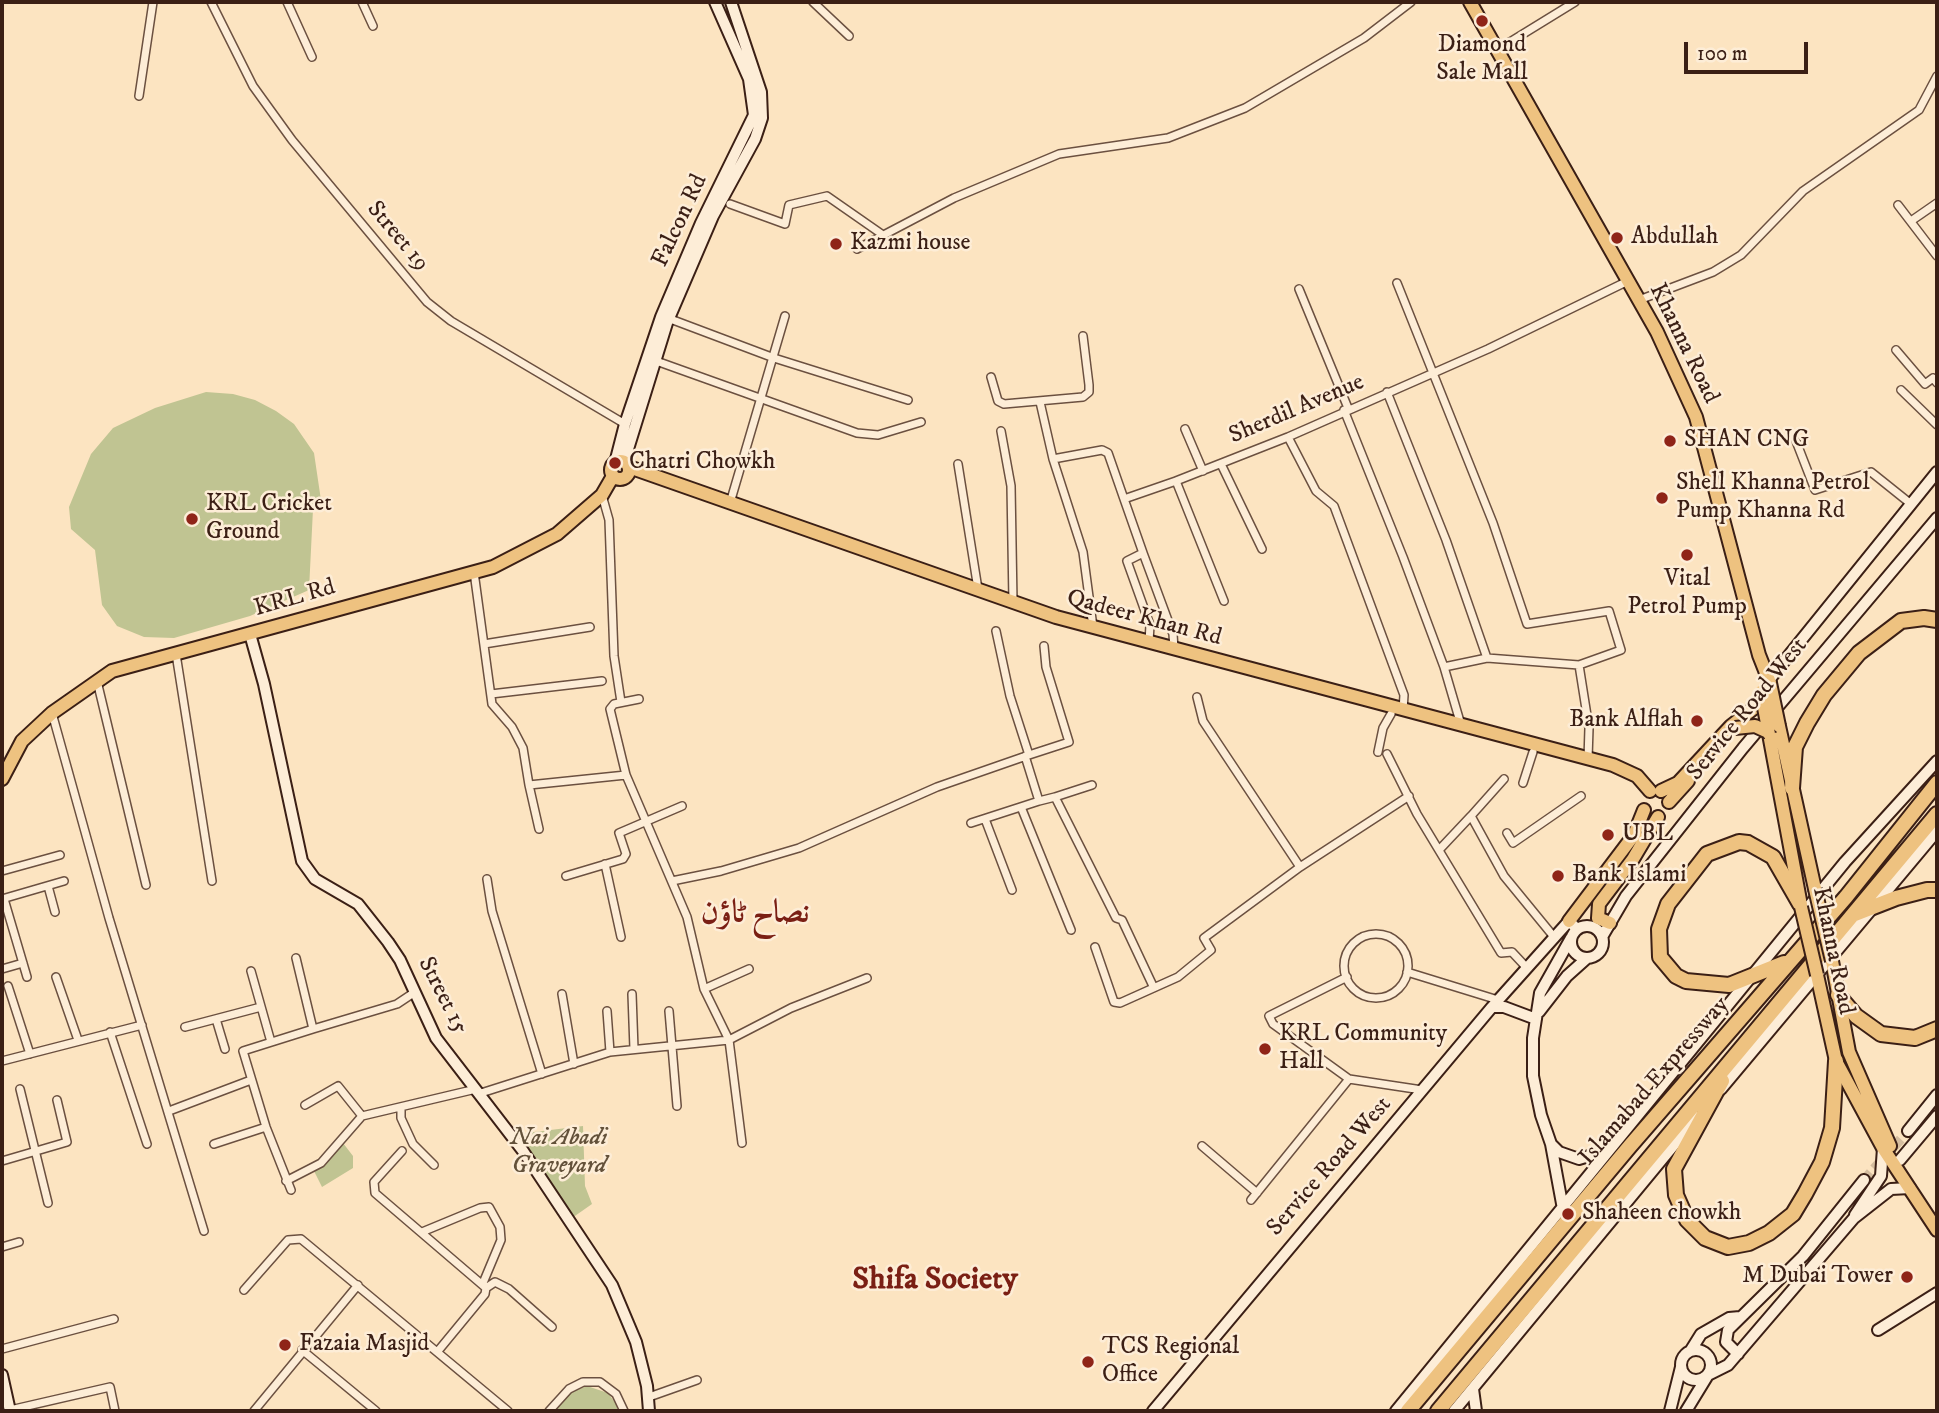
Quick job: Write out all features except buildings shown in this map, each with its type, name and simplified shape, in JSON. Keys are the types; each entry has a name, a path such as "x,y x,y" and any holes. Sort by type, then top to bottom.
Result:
{"highway":[{"path":"1792,788 1796,747 1807,723 1824,695 1858,653 1901,621 1924,618 1937,620"},
{"name":"Islamabad Expressway","path":"1408,1411 1846,897 1937,782"},
{"name":"Islamabad Expressway","path":"1438,1411 1937,814"},
{"path":"1789,961 1728,985 1697,984 1676,976 1660,957 1659,929 1668,904 1679,886 1707,854 1726,845 1748,843 1773,857 1801,905"},
{"path":"1853,915 1927,890 1937,890"},
{"path":"1838,995 1856,1016 1881,1034 1915,1038 1937,1029"},
{"path":"1738,1052 1674,1169 1676,1195 1687,1220 1705,1238 1728,1247 1749,1243 1793,1214 1822,1161 1832,1128 1836,1061"}],"main road":[{"name":"Khanna Road","path":"1470,2 1639,300 1696,417 1759,656 1801,905 1836,1061 1883,1148 1937,1230"},
{"name":"KRL Rd","path":"2,779 23,741 52,713 112,671 474,572 535,548 557,534 602,495 622,469"},
{"name":"Qadeer Khan Rd","path":"622,469 729,503 1013,603 1613,773 1656,795"},
{"name":"Qadeer Khan Rd","path":"622,469 1053,623 1397,712 1461,725 1588,758 1629,771 1656,795"},
{"name":"Khanna Road","path":"1766,689 1772,731 1792,788 1832,961 1844,1033 1855,1069 1882,1129 1937,1216"},
{"path":"1656,795 1678,783 1766,689"},
{"path":"1572,930 1634,835 1644,810 1656,795 1735,729 1755,726 1772,731"},
{"path":"1609,923 1598,918 1599,904 1633,859 1658,817 1665,813 1656,795"},
{"path":"1644,810 1658,817"}],"street":[{"path":"139,96 153,2"},
{"name":"Street 19","path":"211,2 261,96 292,140 427,302 451,321 625,424"},
{"path":"287,2 312,57"},
{"path":"362,2 373,26"},
{"name":"Falcon Rd","path":"622,469 625,424 665,306 754,115 749,79 715,2"},
{"name":"Falcon Rd","path":"622,469 667,323 713,216 755,139 762,118 761,92 731,2"},
{"path":"813,2 849,36"},
{"path":"857,249 954,198 1059,154 1168,138 1245,108 1364,38 1411,2"},
{"path":"1497,50 1575,2"},
{"path":"1639,300 1713,272 1741,255 1803,191 1919,110 1937,76"},
{"path":"730,204 785,224 789,205 827,196 883,235"},
{"path":"1911,221 1937,203"},
{"path":"1898,205 1937,256"},
{"name":"Sherdil Avenue","path":"1124,499 1288,437 1628,281"},
{"path":"1397,284 1430,374 1493,523 1527,624 1609,611 1621,650 1579,665 1487,658 1444,667"},
{"path":"1299,289 1444,667 1461,725"},
{"path":"729,503 785,316"},
{"path":"673,320 774,358 908,400"},
{"path":"991,377 1000,403 1083,397 1089,392 1083,336"},
{"path":"1896,350 1925,384 1933,378 1937,383"},
{"path":"659,362 857,433 878,435 921,422"},
{"path":"1900,390 1937,425"},
{"path":"1387,392 1446,540 1487,658"},
{"path":"1040,402 1053,459 1083,552 1093,627"},
{"path":"1185,429 1203,471"},
{"path":"1001,431 1010,485 1013,603"},
{"path":"1288,437 1316,491 1334,506 1404,695 1397,712 1383,727 1378,752"},
{"path":"1796,441 1815,490 1871,472 1910,505"},
{"path":"1053,459 1102,450 1108,453 1173,634 1174,650"},
{"path":"958,464 979,590"},
{"path":"1221,464 1262,549"},
{"name":"Service Road West","path":"1766,689 1937,472"},
{"path":"1177,481 1224,601"},
{"path":"602,495 609,520 614,656 621,702"},
{"name":"Service Road West","path":"1602,937 1626,896 1743,748 1937,518"},
{"path":"1143,554 1127,561 1150,625 1149,643"},
{"path":"474,572 492,704 512,727 523,748 539,829"},
{"path":"484,644 590,627"},
{"path":"996,631 1007,688 1039,802"},
{"name":"Street 15","path":"250,634 264,684 302,862 316,879 358,904 400,960 436,1038 523,1151 612,1285 632,1331 649,1397 649,1411"},
{"path":"672,881 721,871 799,848 937,787 1069,742 1045,667 1044,646"},
{"path":"176,654 212,881"},
{"path":"1579,665 1589,728 1588,758"},
{"path":"97,681 146,885"},
{"path":"491,694 602,681"},
{"path":"1197,697 1203,721 1300,867"},
{"path":"639,699 621,702 610,709 626,775 687,917 704,989 729,1040 742,1143"},
{"path":"52,713 204,1231"},
{"path":"1523,783 1533,752"},
{"path":"1387,754 1439,850 1501,953 1512,952 1527,968"},
{"path":"1396,1411 1845,862 1937,761"},
{"path":"529,785 626,775"},
{"path":"1439,850 1504,779"},
{"path":"971,823 1092,785"},
{"path":"1094,947 1114,1002 1120,1003 1178,977 1211,950 1204,938 1300,867 1409,796"},
{"path":"1507,833 1513,844 1581,796"},
{"path":"1055,797 1116,918 1122,920 1153,986"},
{"path":"566,876 626,857 619,833 682,806"},
{"path":"1021,807 1071,930"},
{"path":"1471,816 1504,876 1554,937"},
{"path":"985,818 1012,890"},
{"path":"1454,1411 1937,831"},
{"path":"2,871 60,855"},
{"path":"605,864 621,937"},
{"path":"487,879 492,911 542,1074"},
{"path":"27,976 3,899 64,881"},
{"path":"48,886 55,912"},
{"path":"1534,1016 1567,976 1586,959 1600,952 1602,937 1591,927 1572,930"},
{"path":"1572,930 1574,952 1586,959"},
{"path":"1563,1209 1551,1144 1541,1115 1533,1076 1534,1016 1540,993 1572,930"},
{"name":"Service Road West","path":"1153,1411 1554,937 1572,930"},
{"path":"1369,934 1393,939 1407,959 1408,972 1394,992 1383,997 1370,998 1358,993 1347,977 1344,960 1349,948 1369,934"},
{"path":"296,958 313,1029"},
{"path":"2,969 23,963"},
{"path":"704,989 749,970"},
{"path":"251,971 271,1042"},
{"path":"1408,972 1534,1016"},
{"path":"56,977 78,1040"},
{"path":"1347,977 1269,1016 1273,1024 1349,1079 1423,1091"},
{"path":"286,1181 321,1163 362,1116 479,1091 610,1052 729,1040 791,1009 867,978"},
{"path":"8,986 30,1054"},
{"path":"291,1191 266,1127 243,1051 397,1004 415,992"},
{"path":"562,994 574,1064"},
{"path":"632,994 634,1049"},
{"path":"184,1027 261,1007"},
{"path":"607,1011 610,1052"},
{"path":"669,1011 677,1106"},
{"path":"216,1019 225,1049"},
{"path":"2,1061 142,1025"},
{"path":"110,1032 147,1144"},
{"path":"1202,1146 1254,1197 1349,1079"},
{"path":"169,1111 251,1080"},
{"path":"305,1105 338,1086 362,1116"},
{"path":"20,1089 48,1203"},
{"path":"1908,1131 1937,1095"},
{"path":"2,1161 67,1142 57,1100"},
{"path":"401,1107 401,1118 414,1144 434,1165"},
{"path":"1900,1160 1937,1116"},
{"path":"214,1144 266,1127"},
{"path":"1551,1144 1559,1152 1579,1159 1611,1149"},
{"path":"1854,1218 1858,1207 1881,1176 1883,1148"},
{"path":"402,1152 372,1187 484,1285"},
{"path":"1738,1354 1726,1342 1725,1336 1740,1317 1803,1256 1864,1180"},
{"path":"1681,1367 1689,1378 1695,1380 1728,1365 1854,1218 1891,1189 1910,1188"},
{"path":"422,1232 480,1208 489,1208 500,1227 501,1240 484,1285 485,1294 438,1351"},
{"path":"244,1290 288,1240 295,1237 358,1285 508,1411"},
{"path":"2,1247 19,1242"},
{"path":"484,1285 495,1282 509,1289 552,1327"},
{"path":"254,1411 358,1285"},
{"path":"1878,1330 1937,1293"},
{"path":"1671,1411 1681,1360 1701,1334 1729,1318 1740,1317"},
{"path":"2,1349 114,1318"},
{"path":"302,1350 376,1411"},
{"path":"1686,1411 1708,1375 1712,1362 1704,1351 1691,1350"},
{"path":"2,1375 10,1411 110,1387 115,1411"},
{"path":"649,1397 697,1380"},
{"path":"549,1411 569,1389 591,1382 600,1382 616,1394 624,1411"},
{"path":"1473,1389 1476,1411"}],"green space":[{"name":"KRL Cricket Ground","path":"206,392 233,394 255,400 276,411 294,424 314,453 322,507 313,509 309,590 250,616 174,638 144,637 117,626 102,605 95,550 71,529 69,507 91,454 113,428 155,408"},
{"name":"Nai Abadi Graveyard","path":"583,1126 585,1186 592,1204 572,1218 518,1134"},
{"path":"343,1143 353,1156 353,1168 322,1187 314,1171"},
{"path":"587,1386 608,1393 618,1411 554,1411 569,1393"}],"tunnel":[{"path":"1864,1180 1908,1131"}],"place":[{"name":"Diamond Sale Mall","path":"1482,21"},
{"name":"Abdullah","path":"1617,238"},
{"name":"Kazmi house","path":"836,244"},
{"name":"SHAN CNG","path":"1670,441"},
{"name":"Chatri Chowkh","path":"615,463"},
{"name":"Shell Khanna Petrol Pump Khanna Rd","path":"1662,498"},
{"name":"KRL Cricket Ground","path":"192,519"},
{"name":"Vital Petrol Pump","path":"1687,555"},
{"name":"Bank Alflah","path":"1697,721"},
{"name":"UBL","path":"1608,835"},
{"name":"Bank Islami","path":"1558,876"},
{"name":"KRL Community Hall","path":"1265,1049"},
{"name":"Shaheen chowkh","path":"1568,1214"},
{"name":"M Dubai Tower","path":"1907,1277"},
{"name":"Fazaia Masjid","path":"285,1345"},
{"name":"TCS Regional Office","path":"1088,1362"}],"district":[{"name":"نصاح ٹاؤن","path":"755,915"},
{"name":"Shifa Society","path":"935,1281"}]}
